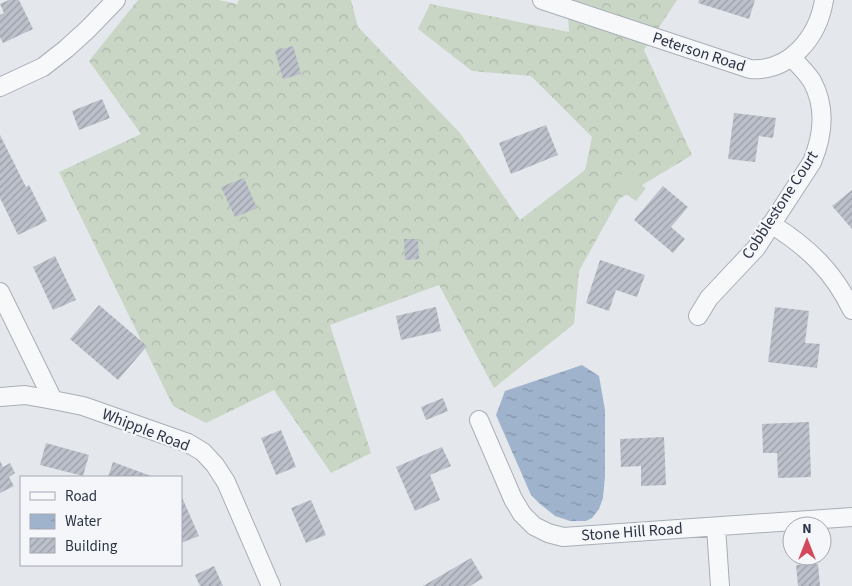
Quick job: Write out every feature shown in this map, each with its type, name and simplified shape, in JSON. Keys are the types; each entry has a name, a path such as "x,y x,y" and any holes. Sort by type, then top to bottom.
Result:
{"street":[{"path":"0,87 43,67 88,29 116,0"},
{"name":"Peterson Road","path":"542,0 750,69 759,70 786,62 808,40 817,23 824,0"},
{"name":"Cobblestone Court","path":"698,316 709,298 756,248 812,162 818,147 821,113 818,97 812,82 792,57"},
{"path":"771,224 793,238 812,254 843,292 852,310"},
{"path":"0,292 53,400"},
{"name":"Whipple Road","path":"0,398 25,396 83,406 188,443 202,452 215,465 226,482 271,586"},
{"name":"Stone Hill Road","path":"479,420 513,499 522,514 534,526 562,537 852,517"},
{"path":"716,526 720,586"}],"green space":[{"path":"138,0 219,0 237,4 239,0 351,0 358,27 460,133 520,220 585,170 592,137 531,76 472,71 418,29 430,4 569,32 567,0 677,0 644,50 692,155 619,199 579,271 574,324 494,388 439,285 330,325 371,453 331,473 274,390 206,423 173,406 59,172 141,134 89,61"},
{"path":"623,172 646,188 636,201 614,186"}],"water":[{"path":"582,365 599,376 605,410 605,476 603,498 599,509 592,518 586,521 570,521 555,516 531,495 496,415 505,391"}],"building":[{"path":"9,0 19,0 33,29 3,43 0,37 0,15 4,13 0,4"},
{"path":"699,0 755,0 749,19 698,3"},
{"path":"293,46 301,74 283,79 275,51"},
{"path":"102,99 110,118 79,130 72,111"},
{"path":"734,113 776,118 773,138 759,136 755,162 728,159"},
{"path":"546,125 558,155 511,174 499,143"},
{"path":"0,135 26,187 29,185 47,221 18,235 0,198"},
{"path":"244,178 257,208 235,217 221,187"},
{"path":"663,186 688,207 671,227 685,239 673,253 634,220"},
{"path":"852,190 852,229 832,206"},
{"path":"404,239 418,239 419,259 405,260"},
{"path":"55,256 76,300 53,310 33,267"},
{"path":"600,260 645,275 637,297 616,290 609,311 586,303"},
{"path":"99,305 147,346 118,380 70,339"},
{"path":"436,307 441,331 401,340 396,316"},
{"path":"775,307 809,311 805,343 820,344 817,368 768,362"},
{"path":"443,398 448,411 426,420 421,407"},
{"path":"809,422 811,477 778,478 777,453 763,453 762,424"},
{"path":"281,430 296,467 276,475 261,438"},
{"path":"664,437 666,485 641,486 641,466 621,467 620,439"},
{"path":"46,443 89,455 83,476 40,465"},
{"path":"442,447 451,466 430,475 440,500 415,511 396,467"},
{"path":"0,461 3,467 10,463 15,473 9,477 14,486 0,493"},
{"path":"113,462 151,476 108,476"},
{"path":"182,497 199,536 182,543"},
{"path":"311,500 326,535 306,543 291,508"},
{"path":"471,558 483,578 470,586 423,586"},
{"path":"214,566 223,586 200,586 195,575"},
{"path":"796,566 818,566 820,586 798,586"}]}
